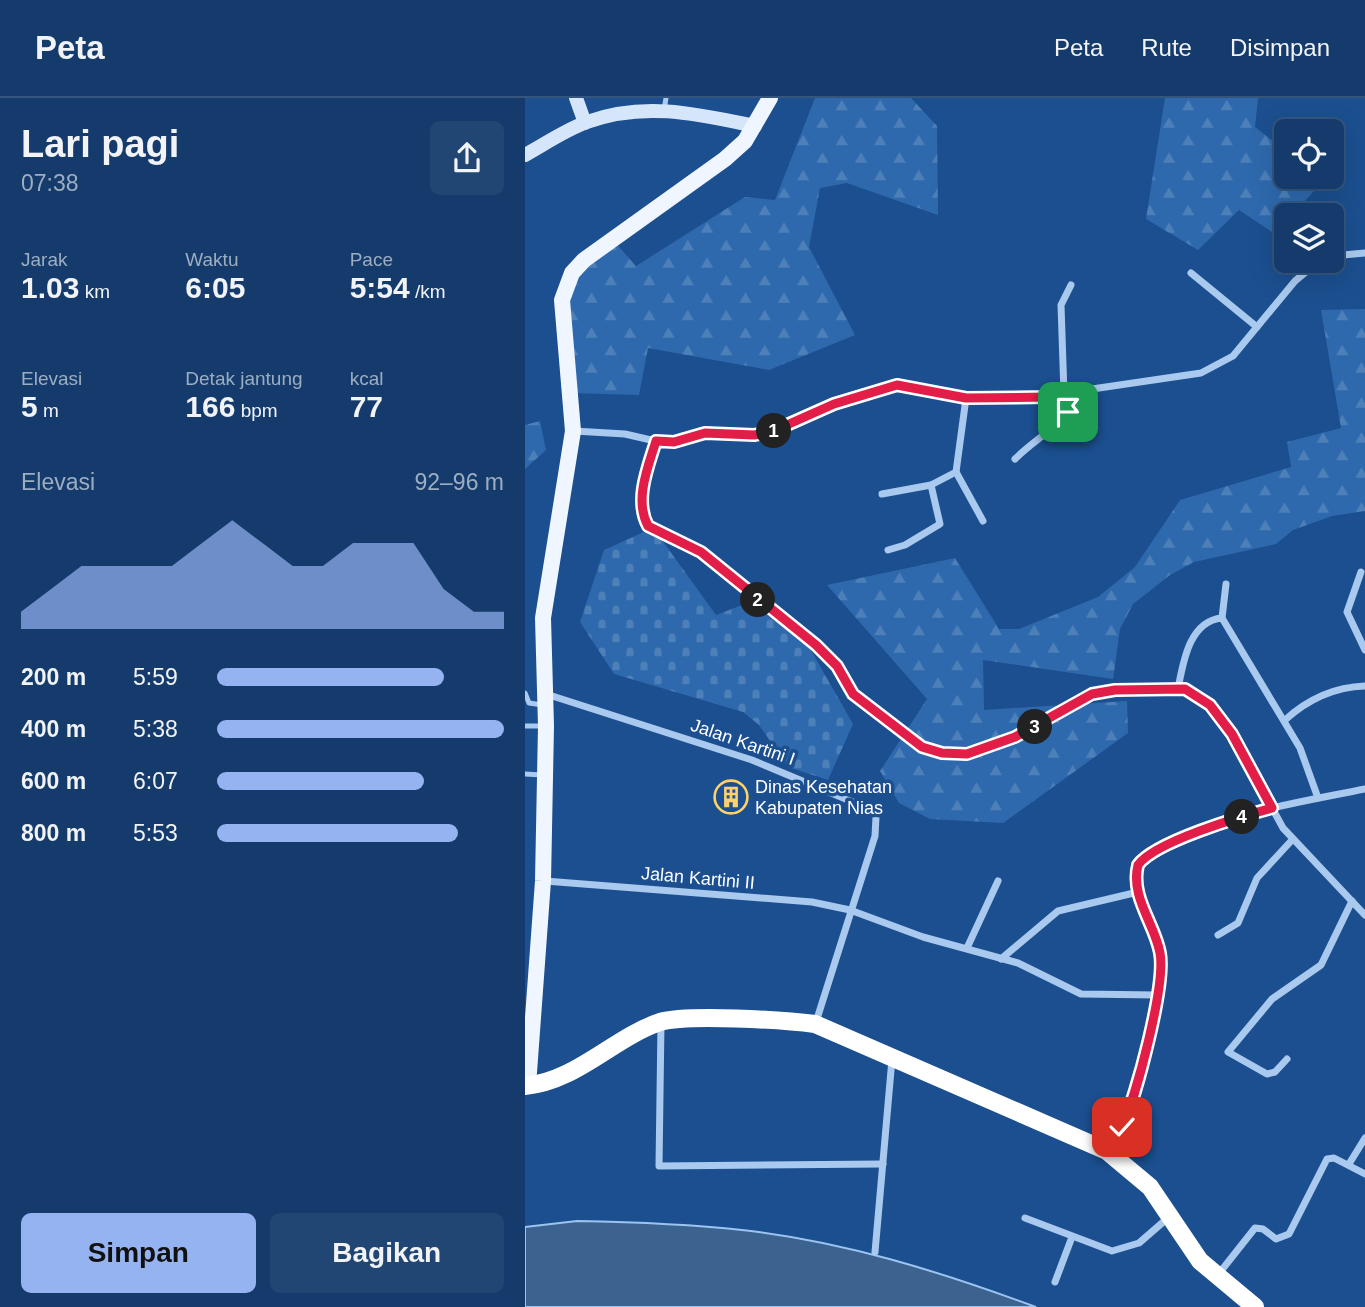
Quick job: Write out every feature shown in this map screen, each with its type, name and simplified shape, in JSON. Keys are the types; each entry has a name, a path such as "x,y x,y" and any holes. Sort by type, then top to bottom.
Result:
{"highway":[{"path":"527,1086 559,1077 661,1022 763,1020 815,1024 1107,1151 1136,1172 1170,1216 1190,1250 1216,1276 1255,1307"}],"main road":[{"path":"527,1086 530,988 543,881 546,700 543,618 573,431 562,300 572,274 584,260 725,159 745,141 770,98"}],"street":[{"path":"576,98 585,123"},
{"path":"525,155 585,123 665,104 755,126"},
{"path":"1344,255 1365,254"},
{"path":"1191,272 1257,327"},
{"path":"573,431 625,434 674,442 705,433 754,435 771,432 834,404 897,385 966,398 1065,394 1201,373 1233,356 1305,273"},
{"path":"1065,394 1061,305 1071,285"},
{"path":"1015,460 1031,442 1059,425 1080,391"},
{"path":"966,398 956,472 983,521"},
{"path":"656,441 643,495 644,518 648,526 701,552 816,645 837,666 853,694 922,747 942,753 967,754 1015,737 1092,694 1115,690 1178,689 1198,695 1210,705 1232,734 1292,840 1365,915"},
{"path":"882,494 931,485 956,472"},
{"path":"888,550 905,545 940,524 931,485"},
{"path":"1361,572 1347,612 1365,650"},
{"path":"1226,584 1222,618 1285,720 1310,768 1318,798"},
{"path":"1178,689 1192,639 1209,621 1222,618"},
{"path":"1285,720 1330,692 1365,686"},
{"name":"Jalan Kartini I","path":"546,700 752,760 864,804 872,810 877,824 815,1024"},
{"path":"1107,1151 1133,1103 1157,995 1160,951 1138,892 1138,865 1154,851 1199,832 1272,808 1365,789"},
{"path":"1218,935 1238,923 1257,878 1292,840"},
{"name":"Jalan Kartini II","path":"543,881 812,902 850,910 923,937 1018,963 1081,994 1157,995"},
{"path":"967,948 998,881"},
{"path":"1001,958 1058,911 1138,892"},
{"path":"1287,1059 1275,1072 1267,1074 1228,1052 1272,999 1321,965 1352,901"},
{"path":"661,1022 659,1167 883,1164"},
{"path":"875,1252 892,1059"},
{"path":"1349,1164 1365,1138"},
{"path":"1216,1276 1255,1228 1263,1229 1276,1239 1289,1234 1327,1159 1334,1158 1365,1174"},
{"path":"1025,1218 1112,1251 1121,1250 1147,1237 1170,1216"},
{"path":"1055,1282 1072,1237"}],"lane":[{"path":"525,693 529,703 546,700"},
{"path":"525,726 546,726"},
{"path":"525,774 545,775"}],"green space":[{"path":"815,98 911,98 937,126 938,215 847,183 820,188 809,247 855,335 769,370 648,348 639,395 570,393 565,288 612,239 636,266 745,197 775,200"},
{"path":"1165,98 1258,98 1255,127 1274,142 1274,189 1316,189 1303,203 1274,203 1274,233 1239,210 1198,250 1146,219"},
{"path":"1365,309 1365,511 1332,516 1293,530 1276,544 1194,562 1170,575 1133,604 1120,629 1113,679 983,660 984,710 1127,701 1128,733 1003,823 930,819 899,803 880,771 927,699 827,585 955,558 999,629 1019,629 1098,597 1135,567 1180,500 1291,467 1287,442 1341,428 1321,310"},
{"path":"540,421 546,450 525,469 525,425"},
{"path":"646,531 659,536 716,615 750,602 808,645 853,724 828,780 788,767 759,725 743,712 614,674 580,622 604,550"}],"shaded area":[{"path":"577,1221 721,1228 780,1235 854,1250 928,1270 1036,1307 525,1307 525,1227"}],"place":[{"name":"Dinas Kesehatan Kabupaten Nias","path":"731,797"}],"route":[{"path":"1068,412 1080,391 1050,397 966,398 942,395 910,385 897,385 834,404 771,432 754,435 716,432 674,442 656,441 645,476 644,518 648,526 701,552 727,576 816,645 837,666 853,694 922,747 942,753 967,754 988,748 1015,737 1080,699 1115,690 1185,689 1210,705 1232,734 1272,808 1199,832 1154,851 1138,865 1136,882 1162,964 1133,1103 1122,1127"}]}
